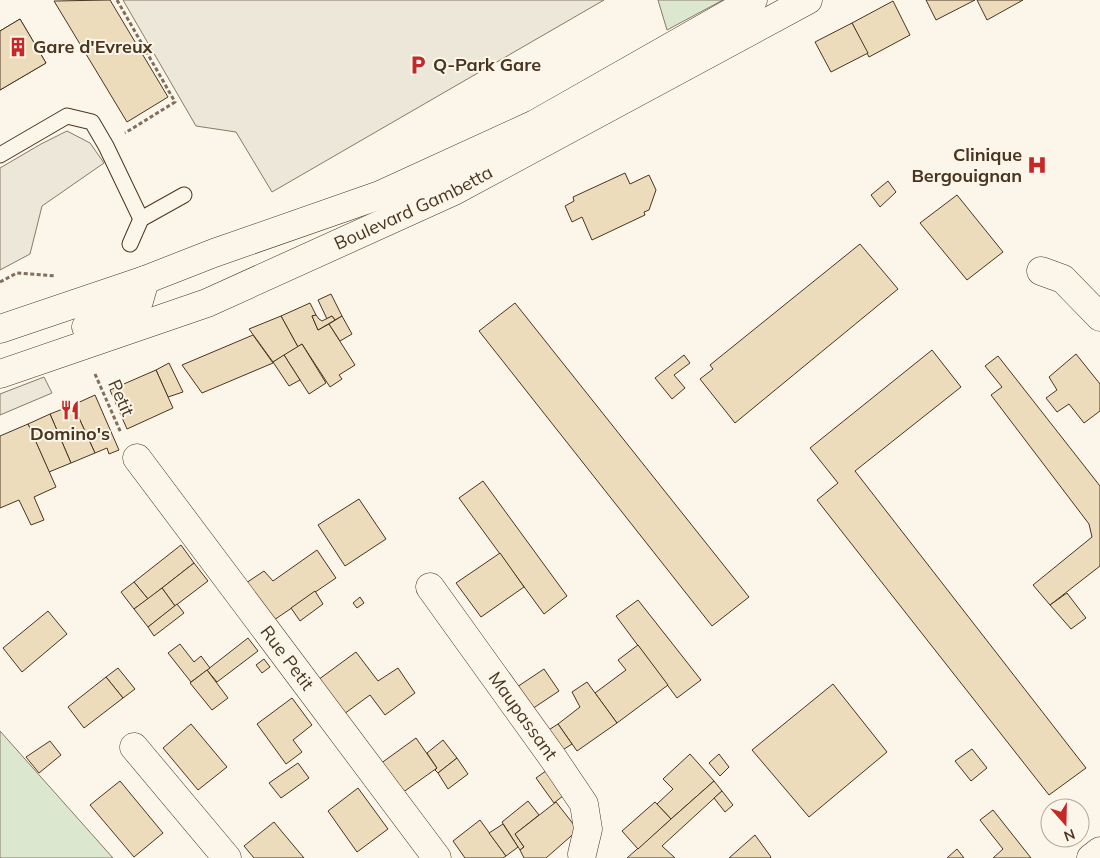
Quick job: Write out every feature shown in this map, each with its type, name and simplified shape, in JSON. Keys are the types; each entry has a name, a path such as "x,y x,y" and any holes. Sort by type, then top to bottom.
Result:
{"main road":[{"path":"0,329 145,280 214,253 380,195 406,184 536,124 754,0"},
{"name":"Boulevard Gambetta","path":"0,374 207,303 454,192 808,0"},
{"path":"1041,270 1064,279 1100,318"},
{"path":"0,358 114,318 139,300 145,280"},
{"name":"Rue Petit","path":"137,458 437,858"},
{"name":"Maupassant","path":"430,587 584,804 588,828 581,857"},
{"path":"134,747 227,858"},
{"path":"1092,858 1100,851"}],"lane":[{"path":"0,155 67,116 92,122 106,146 141,219"},
{"path":"130,244 141,219 184,195"}],"path":[{"path":"106,146 175,102 117,0"},
{"name":"Petit","path":"83,346 128,448 137,458"}],"green space":[{"path":"658,0 723,0 667,30"},
{"path":"0,731 113,858 0,858"}],"shaded area":[{"path":"123,0 604,0 272,192 236,132 196,126"},
{"path":"67,131 90,143 104,163 42,206 30,254 0,270 0,168"},
{"path":"44,377 52,393 0,415 0,394"}],"building":[{"path":"110,0 168,97 127,122 54,1"},
{"path":"926,0 975,0 936,20"},
{"path":"977,0 1023,0 987,20"},
{"path":"893,1 910,35 869,57 852,23"},
{"name":"Gare d'Evreux","path":"20,19 46,63 0,90 0,31"},
{"name":"Gare d'Evreux","path":"20,19 46,63 0,90 0,31"},
{"path":"852,23 868,53 831,72 815,42"},
{"path":"625,173 630,184 649,175 656,190 649,210 644,212 645,215 592,240 582,217 572,222 565,206 574,201 573,197"},
{"path":"888,181 896,192 880,207 871,195"},
{"path":"957,195 1003,252 967,280 920,223"},
{"path":"860,244 898,289 735,423 700,379 713,369 710,365"},
{"path":"331,294 342,316 335,320 332,316 327,319 318,300"},
{"path":"310,303 316,315 312,316 318,330 329,324 355,365 339,375 342,379 330,387 302,344 298,347 281,316"},
{"path":"515,303 749,597 712,626 479,331"},
{"path":"316,315 322,321 332,316 335,320 318,330 312,316"},
{"path":"281,316 298,347 273,362 249,329"},
{"path":"342,316 352,334 340,341 329,324"},
{"path":"253,335 273,363 202,393 182,365"},
{"path":"302,344 326,383 309,394 284,355"},
{"path":"932,350 961,387 855,471 1086,768 1049,795 817,500 838,483 810,448"},
{"path":"1076,354 1100,384 1100,411 1084,423 1069,404 1057,412 1046,398 1057,390 1049,377"},
{"path":"284,355 300,380 289,386 273,362"},
{"path":"684,355 690,363 674,375 685,388 672,399 655,378"},
{"path":"998,356 1100,486 1100,566 1050,605 1033,585 1092,537 1089,524 991,395 1002,387 985,366"},
{"path":"169,363 183,392 168,397 156,370"},
{"path":"156,370 173,408 127,429 110,390"},
{"path":"95,395 119,450 109,454 107,448 95,453 73,405"},
{"path":"73,405 95,453 71,463 50,414"},
{"path":"50,414 71,463 49,472 28,424"},
{"path":"28,424 56,487 34,497 44,520 31,525 19,500 0,508 0,436"},
{"path":"483,481 567,596 544,614 459,498"},
{"path":"359,499 386,539 345,566 318,525"},
{"path":"181,545 194,563 148,599 134,582"},
{"path":"317,550 336,578 274,620 246,583 264,571 273,581"},
{"path":"500,553 524,587 481,617 456,583"},
{"path":"194,563 208,581 175,606 162,588"},
{"path":"134,582 148,599 134,609 121,592"},
{"path":"162,588 175,606 148,627 134,609"},
{"path":"315,591 323,604 300,621 291,608"},
{"path":"1067,593 1086,618 1071,629 1050,605"},
{"path":"360,597 364,603 357,608 353,603"},
{"path":"638,600 701,680 677,698 616,616"},
{"path":"177,604 184,613 154,636 148,627"},
{"path":"48,611 67,634 22,672 3,648"},
{"path":"248,638 258,651 217,682 207,670"},
{"path":"180,644 194,662 201,656 210,668 191,682 168,653"},
{"path":"638,645 668,685 617,723 595,693 626,670 618,660"},
{"path":"356,652 378,681 398,668 415,693 385,715 370,695 344,714 318,680"},
{"path":"264,659 270,667 262,673 256,665"},
{"path":"118,668 135,689 123,698 106,677"},
{"path":"544,669 559,691 529,711 514,689"},
{"path":"207,670 228,698 212,710 190,683"},
{"path":"106,677 123,698 84,728 68,707"},
{"path":"587,682 617,723 577,751 558,724 580,707 572,692"},
{"path":"833,684 887,752 809,817 752,750"},
{"path":"292,698 312,725 293,740 302,752 286,764 257,724"},
{"path":"191,724 227,767 198,790 163,748"},
{"path":"558,724 572,744 558,753 544,733"},
{"path":"416,738 437,768 402,793 380,764"},
{"path":"443,740 457,758 438,773 435,770 437,768 427,753"},
{"path":"50,741 61,755 39,773 26,757"},
{"path":"972,749 987,768 971,781 955,761"},
{"path":"690,754 714,781 671,819 657,804 673,789 663,779"},
{"path":"719,754 729,767 720,776 709,763"},
{"path":"457,758 468,774 448,789 438,773"},
{"path":"298,763 309,778 281,798 269,783"},
{"path":"550,768 568,792 554,803 536,778"},
{"path":"120,781 163,833 134,857 90,805"},
{"path":"714,781 722,791 662,846 675,858 627,858"},
{"path":"358,788 388,829 357,852 328,811"},
{"path":"722,791 733,805 725,812 714,798"},
{"path":"528,801 539,815 515,834 524,847 520,850 502,822"},
{"path":"556,802 578,830 546,858 524,858 520,850 524,847 515,834"},
{"path":"655,802 671,819 638,849 622,831"},
{"path":"993,810 1031,858 993,858 1003,849 980,820"},
{"path":"480,820 506,856 503,858 465,858 453,841"},
{"path":"274,822 304,858 254,858 244,846"},
{"path":"503,824 518,847 506,856 489,833"},
{"path":"755,835 770,858 729,858"},
{"path":"957,849 964,858 947,858"}],"place":[{"name":"Gare d'Evreux","path":"18,47"},
{"name":"Q-Park Gare","path":"418,65"},
{"name":"Clinique Bergouignan","path":"1037,165"},
{"name":"Domino's","path":"70,410"}]}
